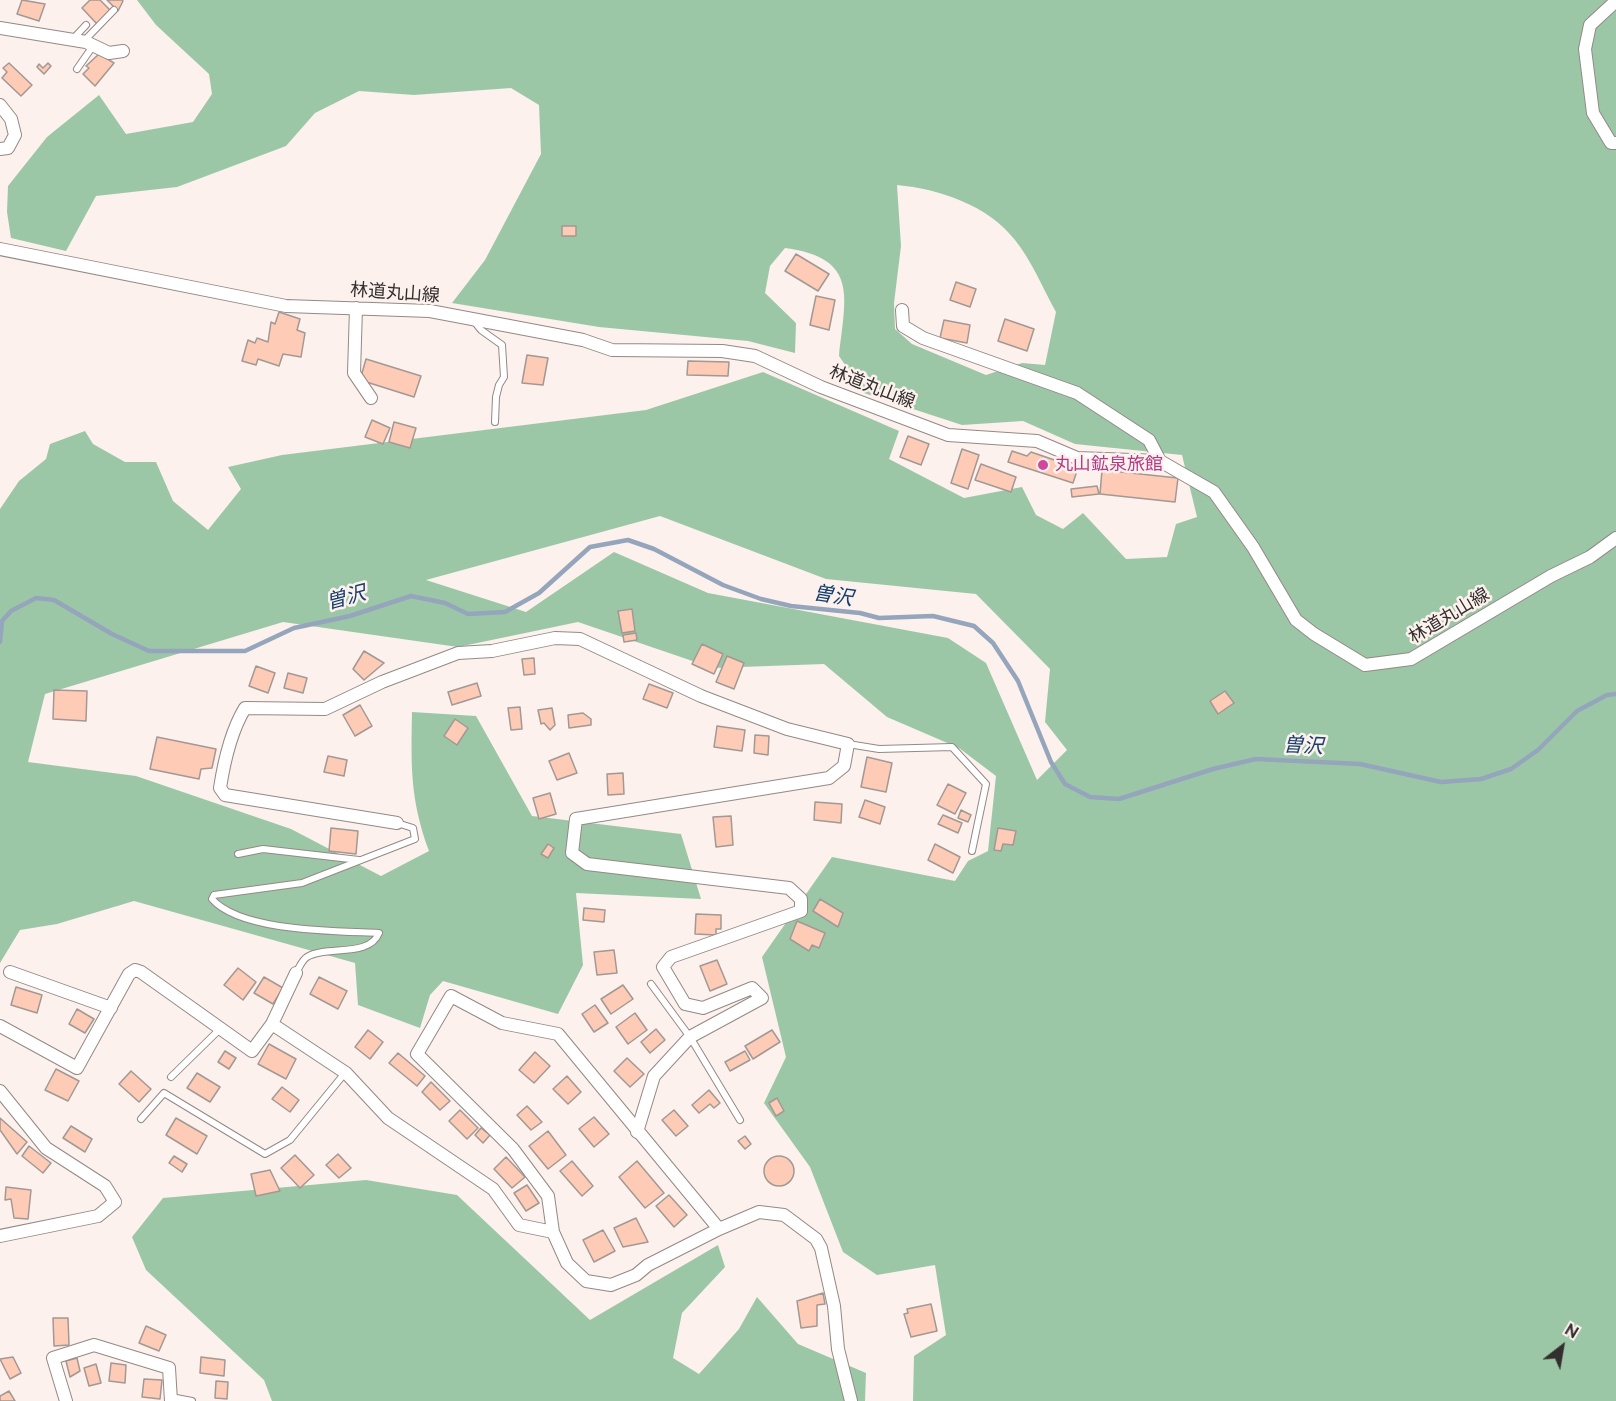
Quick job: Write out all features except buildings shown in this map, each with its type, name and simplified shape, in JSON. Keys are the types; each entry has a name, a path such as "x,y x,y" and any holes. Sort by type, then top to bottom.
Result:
{"street":[{"path":"1616,2 1590,25 1585,50 1593,113 1611,143 1616,143"},
{"path":"0,28 83,43 109,53 123,51"},
{"path":"0,105 11,119 15,135 8,148 0,149"},
{"name":"林道丸山線","path":"0,249 286,306 430,311 583,340 612,350 722,351 755,356 821,387 948,435 1037,441 1077,458 1160,461 1215,492 1253,547 1296,620 1314,634 1365,665 1411,659 1551,576 1590,557 1616,538"},
{"path":"356,308 354,373 371,398"},
{"path":"902,310 903,326 922,338 1077,393 1149,440 1160,461"},
{"path":"397,823 225,795 220,788 222,774 237,720 245,708 325,709 382,682 458,653 492,651 555,638 580,639 700,696 788,729 848,744 844,766 829,778 576,819 572,853 587,864 789,888 801,899 801,911 671,957 663,967 685,1004 703,1008 752,988 762,998 690,1036 654,1076 637,1132"},
{"path":"0,1026 77,1068 129,974 135,970 252,1051 272,1024 296,973"},
{"path":"10,972 111,1008"},
{"path":"719,1229 558,1034 502,1023 451,996 417,1054 513,1149 549,1196 553,1232 567,1263 586,1281 611,1285 636,1275 648,1265 719,1229 759,1212 784,1215 816,1239 821,1248 834,1306 838,1349 851,1401"},
{"path":"272,1024 346,1073 388,1118 494,1189 519,1225 553,1232"},
{"path":"0,1091 46,1148 105,1186 115,1202 99,1216 0,1236"},
{"path":"66,1401 52,1358 94,1345 169,1368 171,1399"}],"lane":[{"path":"83,43 114,10"},
{"path":"77,69 86,25"},
{"path":"472,320 481,330 502,345 504,376 497,391 495,422"},
{"path":"848,744 879,749 952,747 986,784 972,851"},
{"path":"296,973 305,958 320,952 366,946 376,939 379,933 293,928 259,922 226,909 212,899 214,895 302,883 415,839 413,828 397,823"},
{"path":"238,854 263,849 363,861"},
{"path":"651,984 690,1036 740,1120"},
{"path":"171,1077 221,1028"},
{"path":"141,1119 164,1093 265,1154 290,1140 346,1073"},
{"path":"171,1399 192,1401"}],"green space":[{"path":"137,0 1616,0 1616,1401 913,1401 914,1356 946,1335 935,1265 877,1275 843,1252 810,1167 764,1103 786,1057 762,957 832,857 955,881 968,861 988,851 996,776 959,748 887,717 824,664 713,668 578,622 458,647 283,622 45,694 28,762 136,776 291,829 381,876 429,851 418,815 413,783 412,712 476,716 532,816 681,834 701,899 576,893 583,965 558,1014 443,981 430,995 420,1028 358,1005 355,963 134,901 57,924 20,930 0,963 0,509 19,481 46,459 50,444 85,431 93,444 125,462 156,462 173,501 208,530 241,489 228,467 282,455 646,410 763,372 899,431 889,459 964,498 1022,487 1036,515 1063,529 1083,513 1126,559 1167,557 1176,524 1197,517 1182,455 1075,444 1023,421 962,425 864,393 839,356 844,299 837,271 826,261 809,253 785,248 770,266 765,293 796,323 795,353 748,341 599,327 452,303 485,260 541,154 539,105 511,88 414,95 359,91 315,113 286,146 177,187 96,196 66,251 11,238 7,212 8,186 47,137 99,95 126,134 193,122 212,94 209,74 156,25","holes":["897,185 929,190 962,201 991,217 1015,240 1032,266 1056,312 1045,365 1022,363 986,375 912,344 895,329 894,303 901,246","660,516 826,579 976,594 1050,669 1045,722 1067,750 1037,780 986,663 948,638 708,593 614,552 526,612 426,580"]},
{"path":"366,1180 457,1195 590,1320 718,1245 725,1267 682,1313 673,1358 699,1374 739,1329 757,1297 798,1344 866,1373 865,1401 272,1401 264,1380 146,1270 132,1237 163,1198"}],"waterway":[{"name":"曽沢","path":"0,642 2,621 11,611 36,598 54,600 112,634 149,651 245,651 294,628 350,616 411,596 445,603 468,614 505,612 539,593 590,547 628,540 654,549 723,585 761,599 791,606 860,613 879,618 933,616 974,626 993,643 1018,681 1051,762 1065,784 1090,797 1119,799 1213,769 1256,759 1360,764 1441,782 1481,779 1511,769 1538,750 1577,711 1607,695 1616,694"}],"place":[{"name":"丸山鉱泉旅館","path":"1043,465"}]}
